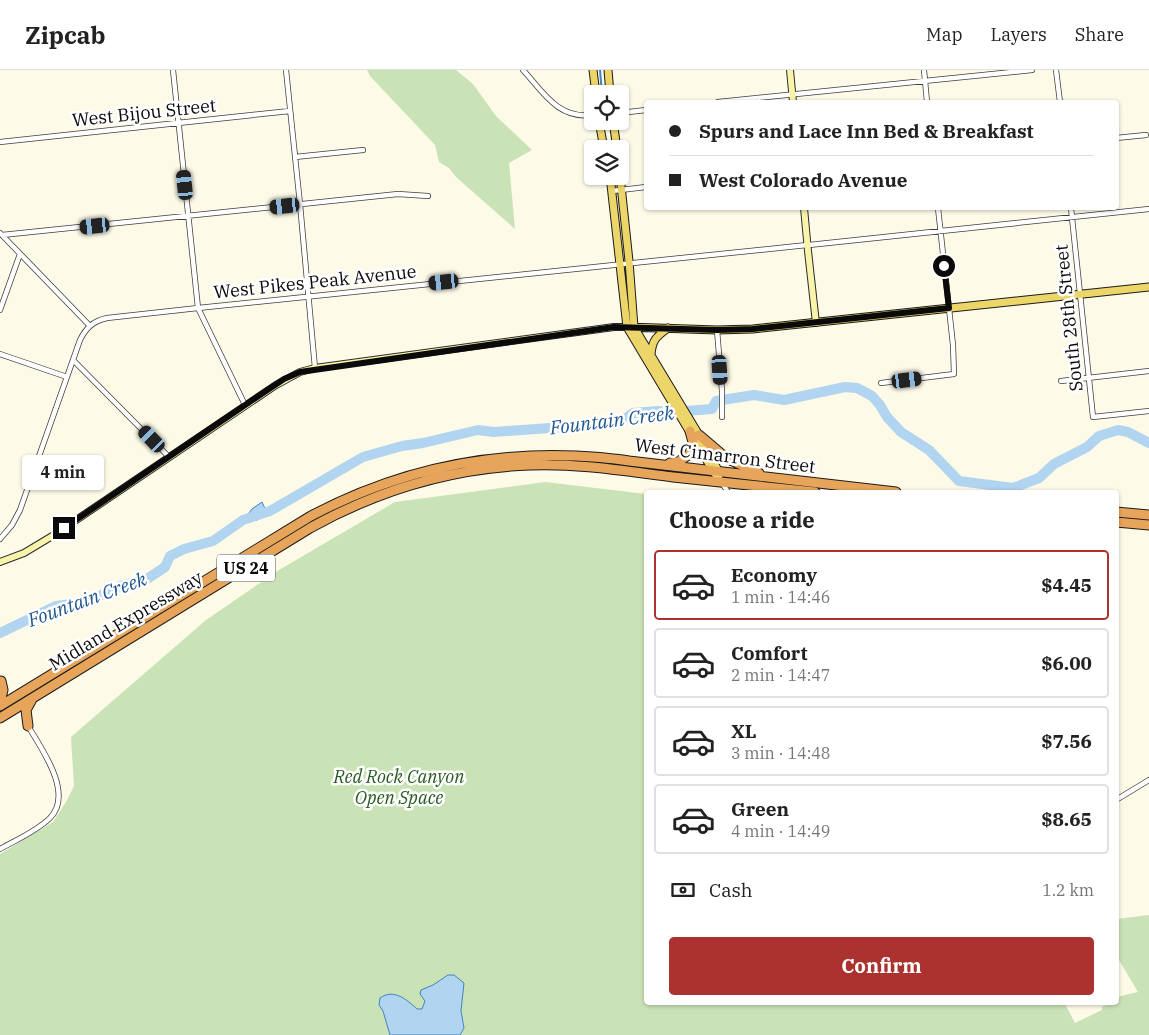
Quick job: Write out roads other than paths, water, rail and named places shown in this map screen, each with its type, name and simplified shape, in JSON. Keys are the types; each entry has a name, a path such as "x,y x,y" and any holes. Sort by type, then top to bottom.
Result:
{"highway":[{"path":"629,461 678,462 690,454 694,442 688,424"},
{"path":"699,435 720,454 731,461 776,478"},
{"name":"West Cimarron Street","path":"490,458 559,455 607,457 718,475 764,486 798,490"},
{"name":"Midland Expressway","path":"0,706 327,508 360,492 409,475 450,464 490,458"},
{"name":"West Cimarron Street","path":"492,468 566,465 776,478 879,490"},
{"name":"Midland Expressway","path":"0,717 296,536 338,513 414,483 492,468"},
{"path":"748,490 764,486"},
{"path":"1119,512 1149,515"},
{"path":"1119,522 1149,525"},
{"path":"0,717 7,709 13,697 1,680"},
{"path":"0,702 3,690 1,680"},
{"path":"27,690 18,700 14,709 22,722 28,726"},
{"path":"28,726 26,710 33,698"}],"main road":[{"path":"593,70 595,85"},
{"path":"608,70 609,85"},
{"path":"790,70 793,100"},
{"path":"611,185 620,264 630,327 718,475"},
{"path":"621,185 630,263 630,327 651,356 675,402"},
{"path":"804,210 816,323"},
{"path":"0,562 24,553 54,535 284,379 315,368 614,327 717,330 753,329 1149,287"},
{"path":"651,356 652,344 656,337 668,328"},
{"path":"688,424 699,435 718,475"}],"street":[{"path":"172,70 198,308 245,405"},
{"path":"286,70 315,368"},
{"path":"523,70 563,111 584,116"},
{"path":"924,70 927,100"},
{"path":"737,100 1032,70"},
{"path":"1056,70 1060,100"},
{"path":"629,112 644,110"},
{"name":"West Bijou Street","path":"0,142 290,111"},
{"path":"1119,138 1146,135"},
{"path":"295,157 363,150"},
{"path":"612,191 644,187"},
{"path":"1,234 398,194 428,196"},
{"name":"West Pikes Peak Avenue","path":"90,326 107,318 630,263 808,248 940,231 1149,209"},
{"path":"881,383 954,374 954,345 938,210"},
{"name":"South 28th Street","path":"1071,210 1093,417 1149,411"},
{"path":"0,539 12,525 20,510 73,360 83,335 90,326 1,234"},
{"path":"0,310 20,254"},
{"path":"717,330 722,417"},
{"path":"0,354 67,377"},
{"path":"73,360 169,457"},
{"path":"1061,381 1149,371"},
{"path":"718,475 727,490"},
{"path":"0,849 44,823 53,815 58,805 59,794 55,776 28,726"},
{"path":"1119,798 1149,780"}],"water":[{"path":"262,502 268,515 257,520 247,521 245,518 252,509"},
{"path":"448,975 454,975 464,983 461,1011 464,1028 460,1035 390,1035 383,1011 379,1005 380,998 390,994 400,996 417,1009 422,1009 425,1001 420,994 421,990"}],"waterway":[{"path":"600,70 601,85"},
{"name":"Fountain Creek","path":"0,633 56,606 87,602 120,586 147,579 165,567 170,556 184,549 213,541 243,520 270,511 363,457 402,446 478,430 494,432 620,423 633,413 712,409 716,401 754,395 784,400 845,387 857,388 872,396 901,432 929,450 959,481 1013,488 1039,478 1054,464 1087,447 1099,436 1118,430 1128,432 1149,443"}],"park label":[{"name":"Red Rock Canyon Open Space","path":"399,788"}]}
